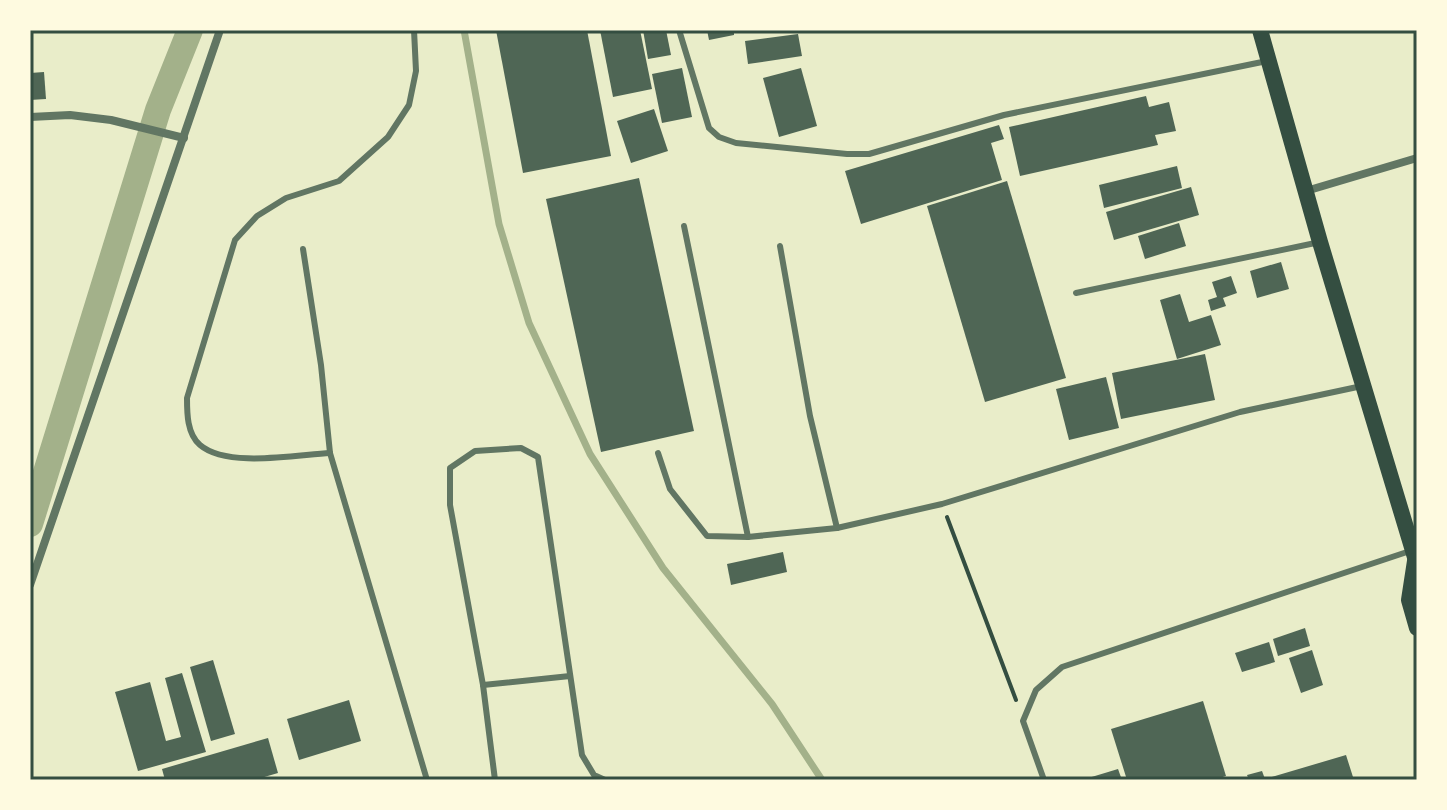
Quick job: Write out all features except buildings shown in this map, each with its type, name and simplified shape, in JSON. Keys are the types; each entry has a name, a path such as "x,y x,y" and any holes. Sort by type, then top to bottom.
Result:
{"main road":[{"path":"1260,30 1415,556 1409,600 1417,628"}],"street":[{"path":"30,585 220,30"},
{"path":"30,117 70,115 111,120 184,138"},
{"path":"1306,191 1417,158"}],"lane":[{"path":"330,453 226,458 198,444 187,422 187,398 235,240 257,216 286,198 339,181 388,137 409,105 416,71 414,30"},
{"path":"679,30 709,128 719,137 736,143 847,154 869,154 1004,115 1268,61"},
{"path":"684,226 748,537"},
{"path":"1076,293 1320,242"},
{"path":"780,246 810,416 837,528"},
{"path":"303,249 321,365 330,453 427,780"},
{"path":"658,453 670,489 707,536 748,537 837,528 942,504 1240,412 1363,386"},
{"path":"495,780 483,685 450,505 450,468 475,451 521,448 538,457 582,755 594,775 605,780"},
{"path":"1044,780 1023,721 1036,690 1062,667 1415,556"},
{"path":"483,685 570,676"}],"path":[{"path":"942,504 1023,721"}],"waterway":[{"path":"30,524 158,110 190,30"},
{"path":"464,30 499,224 529,323 590,454 663,568 772,704 822,780"}]}
